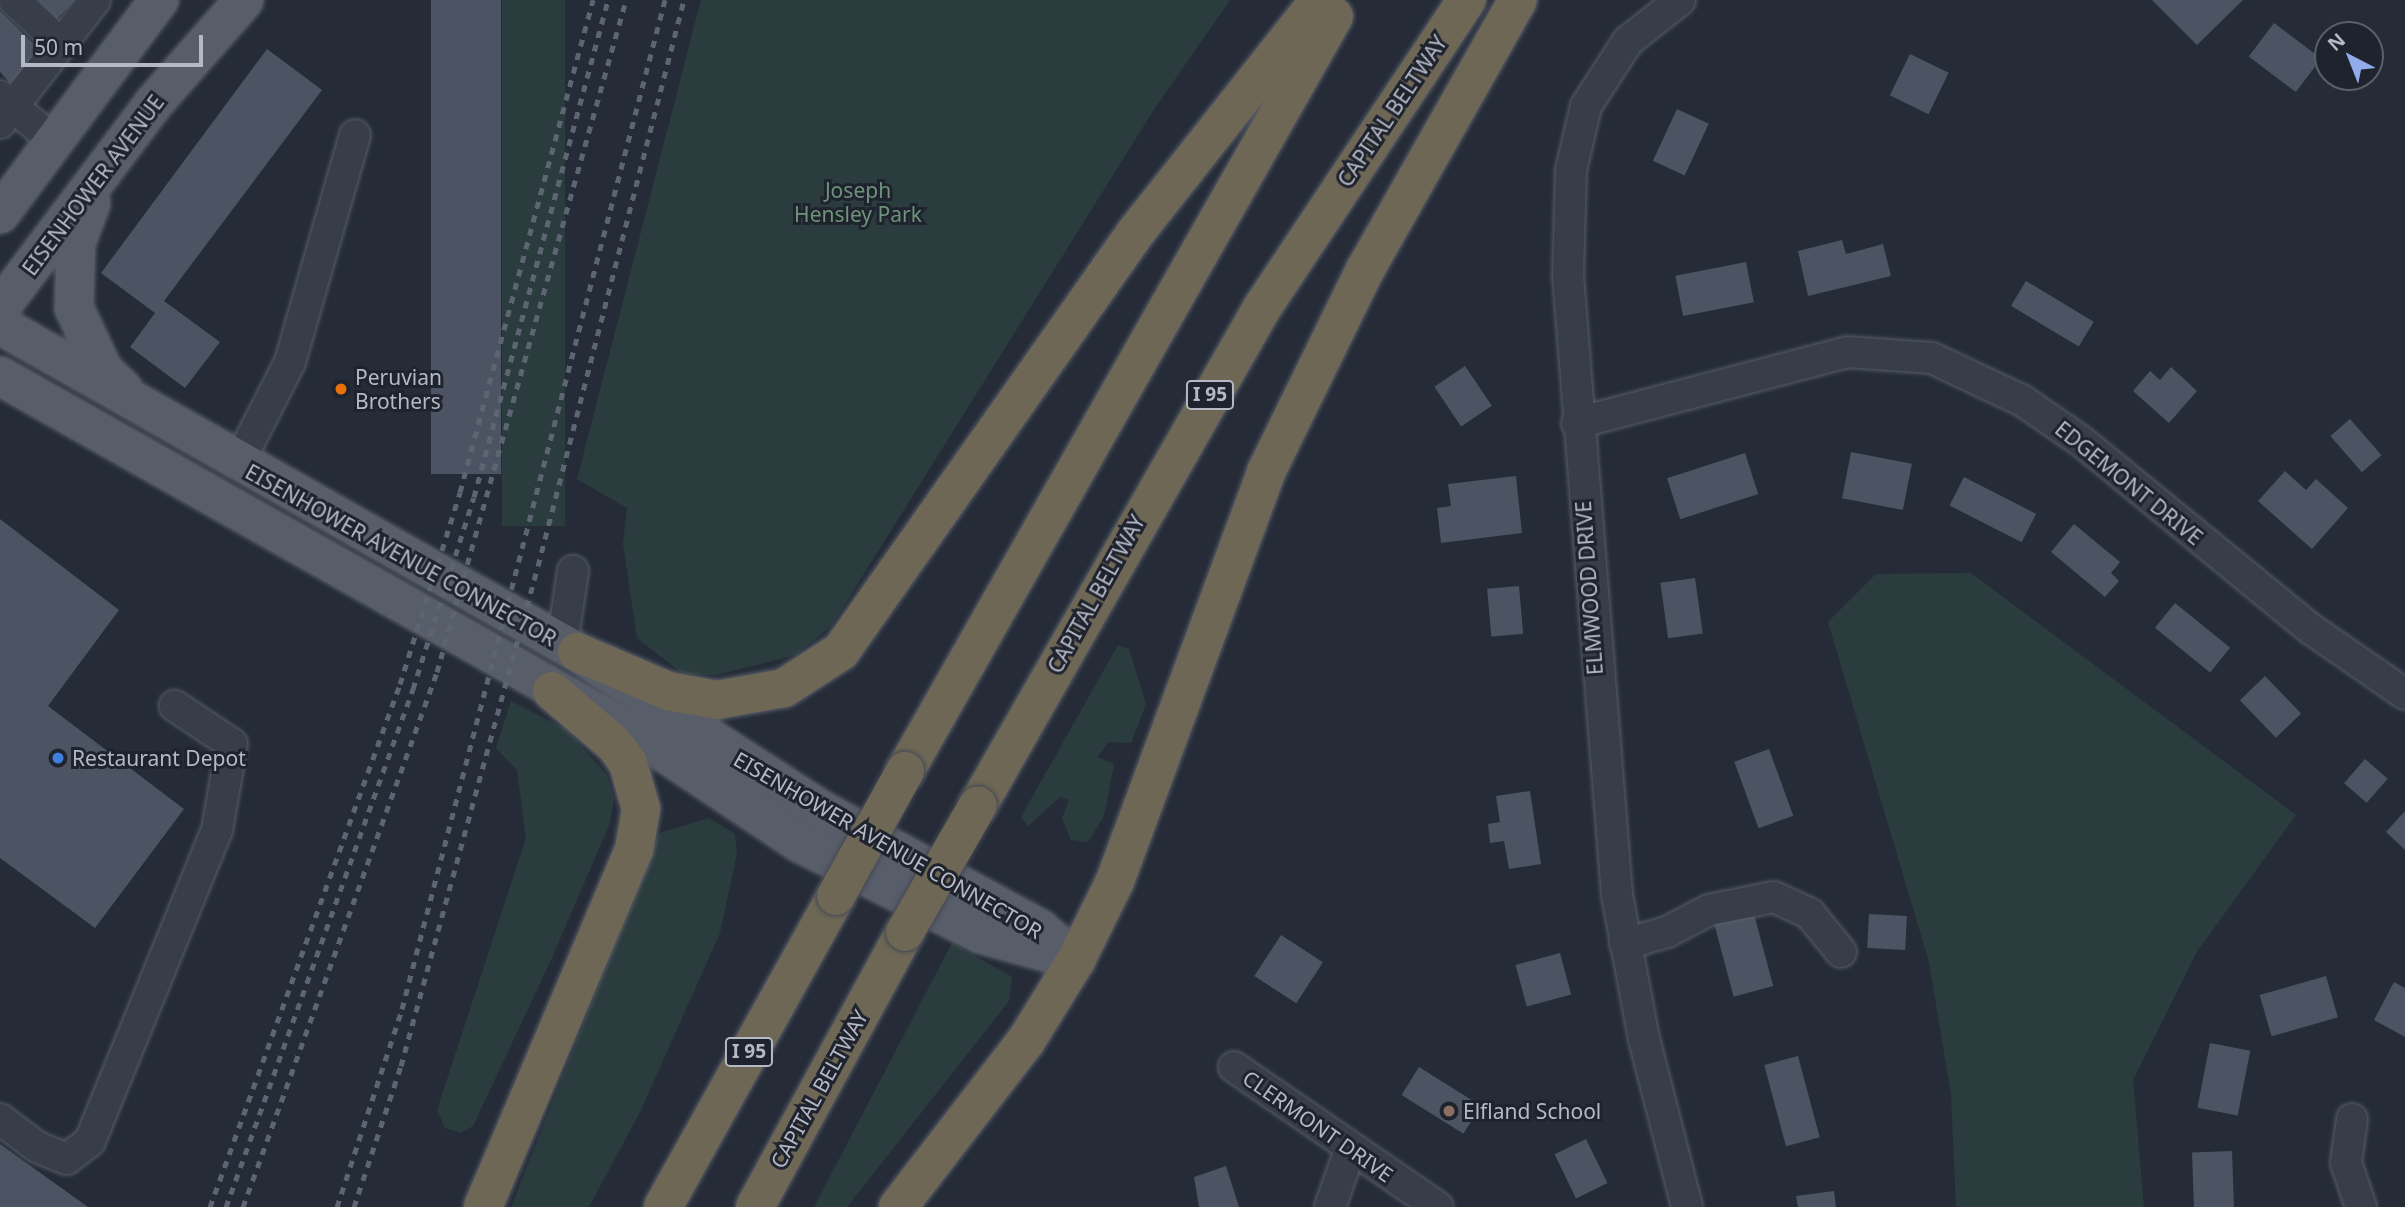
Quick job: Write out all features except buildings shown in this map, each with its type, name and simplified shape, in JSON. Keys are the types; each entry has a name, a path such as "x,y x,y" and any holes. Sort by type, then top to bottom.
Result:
{"highway":[{"path":"569,648 668,691 717,700 783,688 841,651 1136,232 1320,0"},
{"name":"I 95","path":"663,1207 1225,201 1345,0"},
{"name":"CAPITAL BELTWAY","path":"755,1207 905,932 1262,308 1467,0"},
{"path":"898,1207 1026,1041 1076,960 1115,881 1266,472 1365,270 1518,0"},
{"path":"483,1207 634,850 641,810 628,763 615,745 552,691"}],"main road":[{"path":"0,214 159,0"},
{"name":"EISENHOWER AVENUE","path":"0,308 111,159 244,0"},
{"path":"111,159 76,243 74,308 103,370 147,414"},
{"name":"EISENHOWER AVENUE CONNECTOR","path":"0,325 147,414 569,648 821,810 1040,929 1076,960"},
{"name":"EISENHOWER AVENUE CONNECTOR","path":"0,376 552,691 882,886 1025,951 1076,960"}],"street":[{"path":"14,0 61,44"},
{"path":"54,141 4,109 95,0"},
{"name":"ELMWOOD DRIVE","path":"1680,0 1609,65 1576,139 1568,275 1607,803 1625,944 1686,1207"},
{"path":"237,464 290,362 355,135"},
{"name":"EDGEMONT DRIVE","path":"1577,424 1847,352 1932,358 2023,401 2081,440 2311,629 2405,694"},
{"path":"569,648 573,571"},
{"path":"0,1119 37,1147 67,1159 90,1141 216,830 232,744 174,706"},
{"path":"1625,944 1667,932 1709,910 1774,897 1810,914 1841,952"},
{"name":"CLERMONT DRIVE","path":"1234,1068 1350,1150 1438,1207"},
{"path":"2352,1119 2346,1163 2361,1207"},
{"path":"1330,1207 1350,1150"}],"green space":[{"path":"502,0 565,0 565,526 502,526"},
{"name":"Joseph Hensley Park","path":"701,0 1230,0 1153,111 832,625 796,655 717,675 683,674 637,638 623,544 627,508 577,479"},
{"path":"1971,573 2296,815 2196,953 2133,1080 2144,1207 1956,1207 1951,1094 1929,962 1828,622 1876,574"},
{"path":"1118,645 1129,649 1146,704 1131,743 1109,742 1097,757 1114,764 1104,816 1088,842 1071,840 1062,818 1069,800 1060,797 1028,826 1021,817"},
{"path":"511,701 566,729 607,775 614,798 610,823 551,960 473,1126 461,1133 445,1128 437,1110 526,838 517,770 496,748"},
{"path":"709,818 735,834 737,854 720,933 641,1110 589,1207 511,1207 659,833"},
{"path":"952,943 1012,977 1009,1001 847,1207 814,1207"}],"railway":[{"path":"210,1207 400,684 460,492 593,0"},
{"path":"226,1207 413,689 474,497 608,0"},
{"path":"243,1207 437,672 626,0"},
{"path":"337,1207 402,1009 665,0"},
{"path":"354,1207 401,1066 538,566 684,0"}],"place":[{"name":"Peruvian Brothers","path":"341,389"},
{"name":"Restaurant Depot","path":"58,758"},
{"name":"Elfland School","path":"1449,1111"}]}
